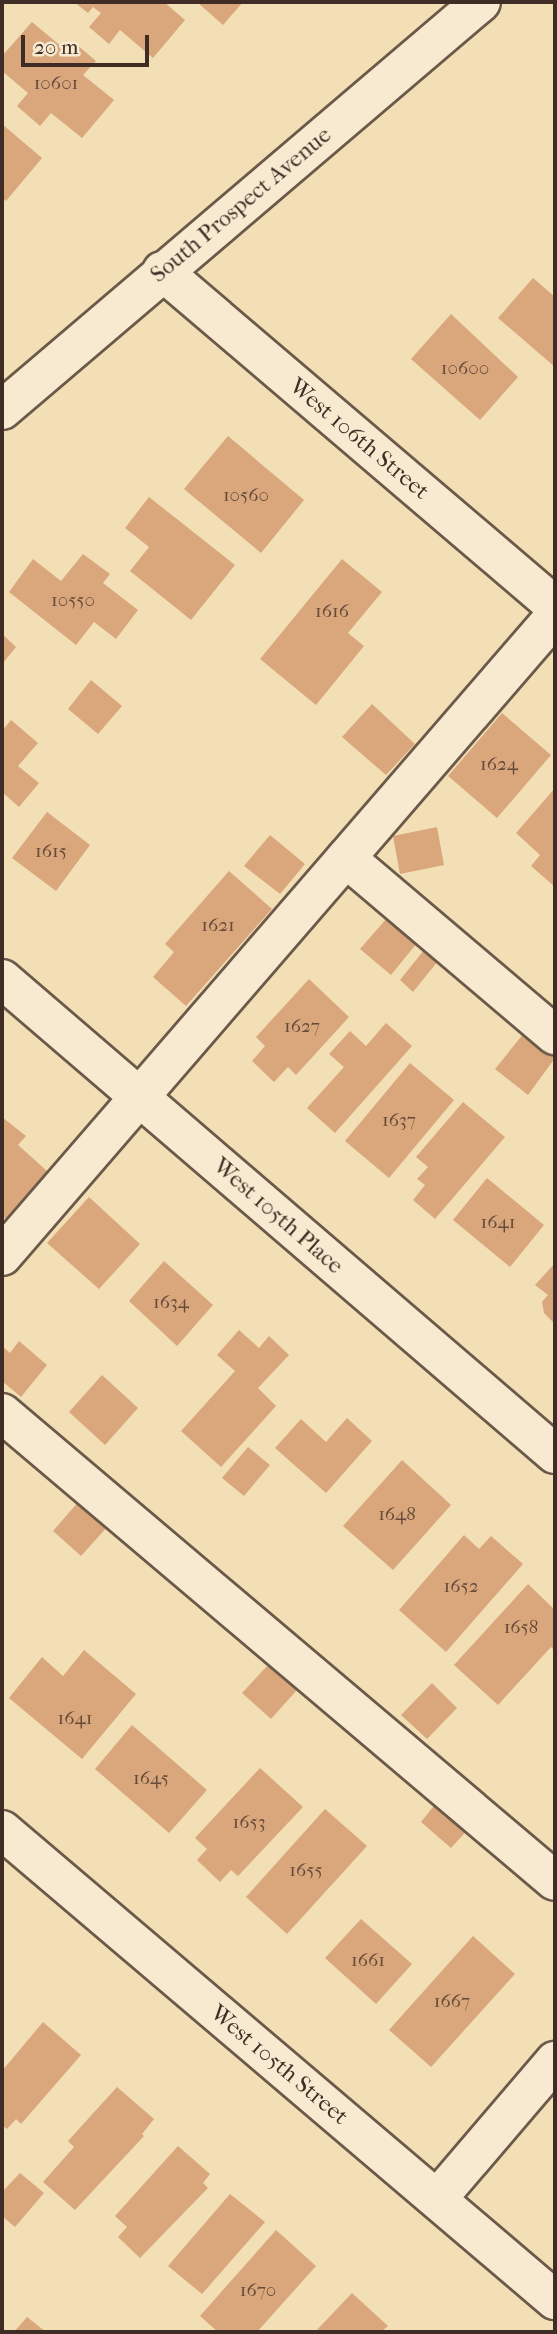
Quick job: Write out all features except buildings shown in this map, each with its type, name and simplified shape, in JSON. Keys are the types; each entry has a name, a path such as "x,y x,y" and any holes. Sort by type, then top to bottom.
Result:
{"street":[{"name":"South Prospect Avenue","path":"2,410 481,2"},
{"name":"West 106th Street","path":"162,271 555,606"},
{"path":"2,1256 555,616"},
{"path":"346,858 555,1035"},
{"name":"West 105th Place","path":"2,979 555,1454"},
{"path":"2,1413 555,1881"},
{"name":"West 105th Street","path":"2,1830 555,2300"},
{"path":"437,2199 555,2061"}]}
